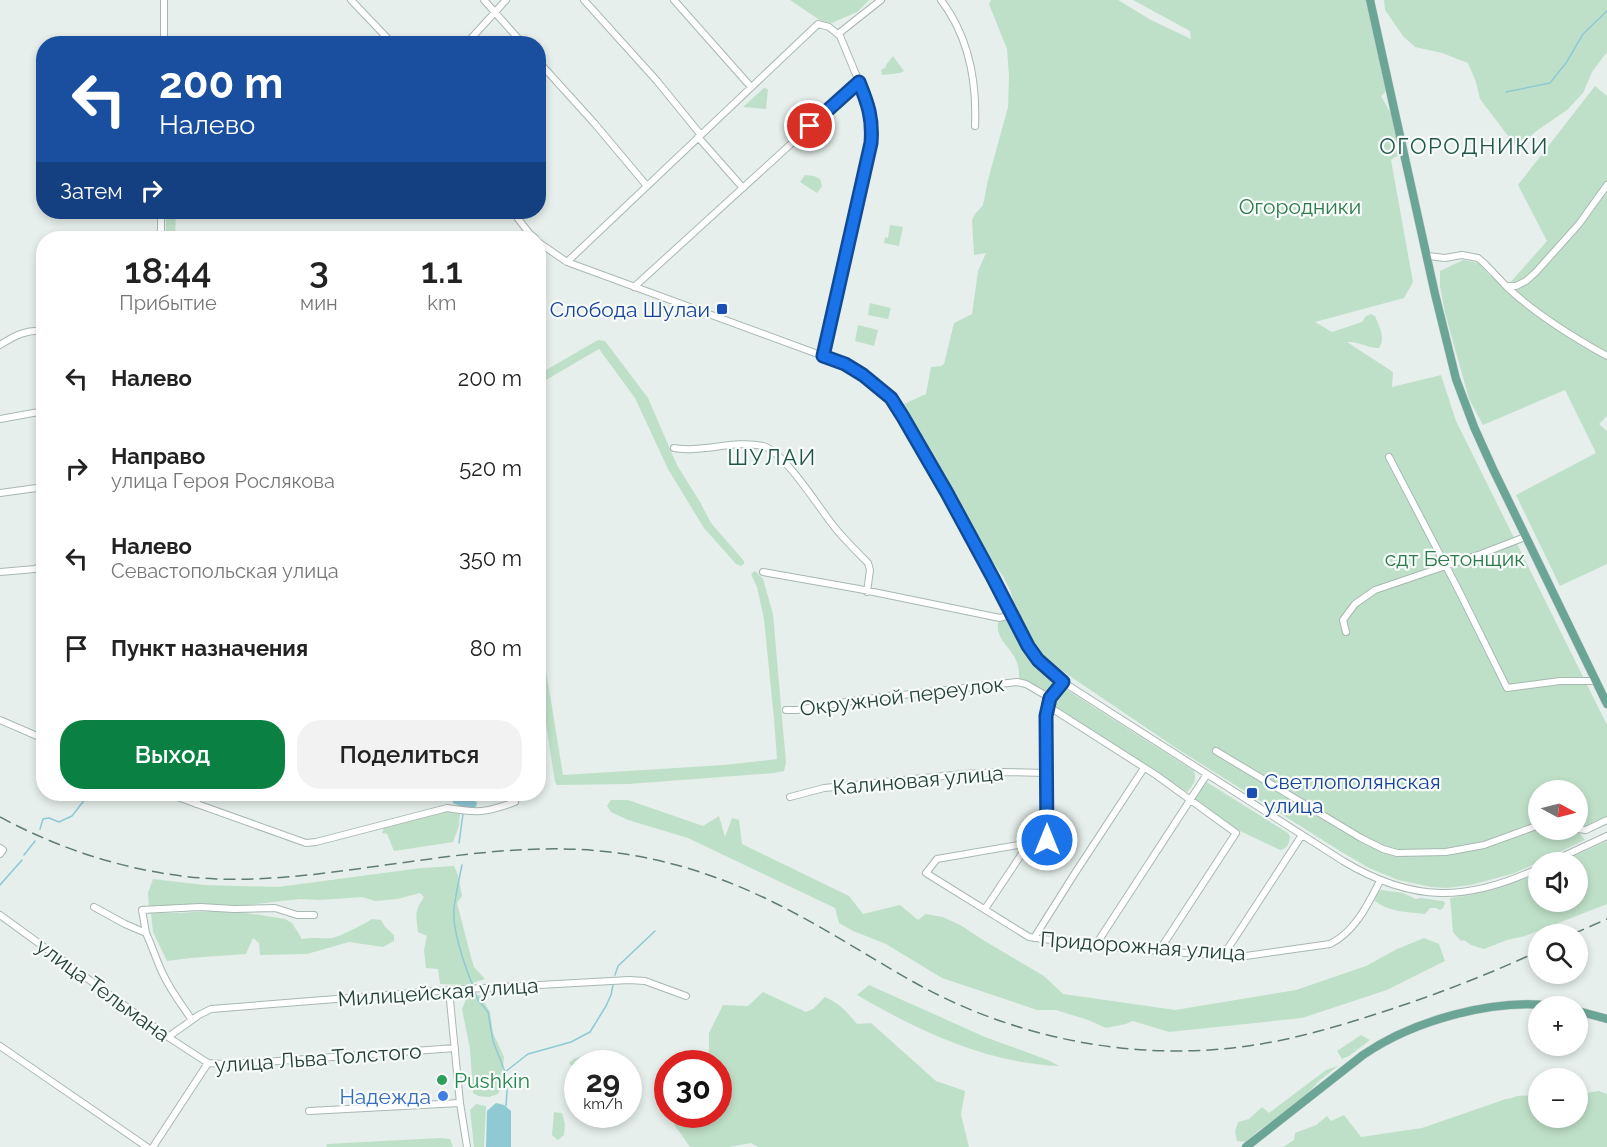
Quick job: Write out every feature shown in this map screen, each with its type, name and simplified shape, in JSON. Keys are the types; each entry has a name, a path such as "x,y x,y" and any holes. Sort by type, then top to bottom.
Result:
{"main road":[{"path":"1370,0 1456,379 1477,435 1607,704"},
{"path":"1246,1147 1381,1042 1422,1024 1446,1017 1505,1005 1528,1004"},
{"path":"1588,1014 1607,1019"}],"street":[{"path":"164,0 164,36"},
{"path":"351,0 385,36"},
{"path":"484,0 516,36"},
{"path":"473,36 506,0"},
{"path":"584,0 657,81 743,188"},
{"path":"674,0 751,87"},
{"path":"838,34 881,0"},
{"path":"941,0 959,30 968,53 976,94 975,126"},
{"path":"567,262 818,24 829,27 838,34 859,82 870,108 872,126 871,143 823,356"},
{"path":"546,70 647,186"},
{"path":"634,286 859,82"},
{"path":"1506,286 1516,286 1536,272 1579,224 1607,185"},
{"path":"518,219 527,231"},
{"path":"546,248 567,262 845,364 863,375 891,398 903,417 943,486 1028,646 1038,660 1063,682 1302,835 1380,881 1425,892 1461,893 1501,884 1528,873"},
{"path":"1428,256 1445,258 1462,255 1478,258 1517,297 1607,356"},
{"path":"0,345 18,334 36,330"},
{"path":"0,419 36,412"},
{"path":"674,448 692,450 728,445 750,445 772,450 799,478 837,530 868,563 870,570 867,592"},
{"path":"1389,457 1507,688 1560,681 1596,681"},
{"path":"0,493 36,488"},
{"path":"1346,632 1343,620 1355,604 1375,590 1446,567 1525,537"},
{"path":"0,572 36,568"},
{"path":"762,572 1000,618 1012,614"},
{"name":"Окружной переулок","path":"786,710 1017,682 1026,684 1050,698"},
{"path":"985,909 1029,843 1047,840 1046,716 1050,698 1063,682"},
{"path":"1048,706 1156,775 1236,832 1159,951"},
{"path":"0,720 36,736"},
{"path":"1216,751 1361,838 1397,853 1446,852 1484,845 1528,829"},
{"path":"1034,938 1144,768"},
{"name":"Калиновая улица","path":"790,797 824,788 964,774 1047,773"},
{"path":"1095,946 1207,774"},
{"path":"188,801 306,843 447,808 466,812 492,811 515,802"},
{"path":"1588,829 1607,820"},
{"path":"1223,956 1302,835"},
{"path":"1573,852 1607,836"},
{"name":"Придорожная улица","path":"1029,843 937,859 926,873 1029,937 1095,946 1239,957 1330,944 1336,941 1356,922 1380,881"},
{"path":"94,907 146,933"},
{"path":"192,1020 165,979 146,933 142,910 200,907 275,908 297,915 314,915"},
{"name":"улица Тельмана","path":"0,915 168,1037 208,1063"},
{"name":"Милицейская улица","path":"168,1037 211,1009 449,990 632,980 645,981 686,996"},
{"path":"449,990 460,1103 467,1147"},
{"path":"0,1046 147,1147"},
{"name":"улица Льва Толстого","path":"153,1147 208,1063 224,1064 455,1048"},
{"path":"309,1111 460,1103"}],"green space":[{"path":"790,0 869,0 857,12 827,25"},
{"path":"991,0 1118,0 1151,20 1191,39 1190,31 1133,0 1366,0 1386,91 1381,96 1394,119 1401,155 1391,160 1413,282 1404,298 1315,322 1332,332 1362,322 1366,316 1371,314 1375,316 1382,336 1379,348 1347,342 1393,372 1392,387 1441,375 1456,421 1607,725 1607,818 1588,826 1588,780 1528,780 1528,840 1585,840 1560,852 1528,852 1528,867 1515,873 1471,885 1431,887 1398,880 1369,868 1340,851 1179,750 1041,654 1015,610 1011,592 1003,576 983,546 904,404 926,394 931,367 944,364 954,323 972,314 978,271 986,253 974,255 972,220 983,205 1008,107 1009,76 1007,49 989,4"},
{"path":"1384,0 1607,0 1607,52 1592,72 1583,93 1567,110 1535,132 1518,149 1480,99 1468,63 1442,53 1415,47 1403,36 1385,10"},
{"path":"893,56 904,71 882,75 881,70 886,67"},
{"path":"1595,86 1607,96 1607,416 1599,424 1607,431 1607,564 1560,586 1516,495 1596,453 1565,390 1483,425 1469,399 1445,313 1440,271 1463,260 1479,263 1489,275 1509,284 1547,241 1518,185"},
{"path":"764,88 768,89 766,109 743,107"},
{"path":"805,175 820,179 822,186 817,193 800,182"},
{"path":"166,219 176,219 175,231 166,231"},
{"path":"890,225 903,227 899,246 884,243 885,237 888,238"},
{"path":"870,303 891,308 888,319 868,315"},
{"path":"858,325 878,330 874,346 855,341"},
{"path":"598,340 605,341 648,398 677,465 711,523 744,561 744,564 741,566 736,564 704,528 668,469 635,398 599,349 546,380 546,370"},
{"path":"755,571 763,579 773,614 786,763 784,771 629,784 557,785 546,724 546,670 563,775 724,765 777,759 764,619 757,587 751,574"},
{"path":"1007,619 1022,650 1052,680 1052,687 1048,691 1043,691 1019,678 1015,658 999,634 998,623"},
{"path":"1064,688 1194,771 1195,780 1187,792 1054,706 1055,695"},
{"path":"1205,781 1288,833 1290,837 1287,846 1280,850 1238,830 1194,800"},
{"path":"611,800 628,800 703,826 719,816 725,837 732,818 739,820 742,844 849,896 863,914 900,905 918,920 926,914 943,917 962,926 1044,976 1063,994 1175,1010 1296,990 1366,966 1397,949 1424,938 1439,944 1445,961 1387,990 1302,1018 1169,1032 1133,1021 1106,1028 1056,1010 1037,1010 942,978 886,944 839,923 835,908 688,838 628,820 611,812 607,806"},
{"path":"446,812 460,813 459,826 453,842 394,851 387,834 382,833 384,827"},
{"path":"1607,841 1607,904 1588,911 1588,852 1583,852"},
{"path":"454,866 462,896 457,903 471,957 474,967 485,979 466,985 440,984 438,969 426,968 424,950 427,936 418,932 416,914 424,897 420,893 397,899 375,901 362,897 300,899 247,905 149,907 148,893 153,879 204,885 278,887 421,868"},
{"path":"1528,878 1528,912 1586,912 1556,924 1528,924 1528,935 1484,949 1464,940 1461,941 1453,932 1450,898 1473,895"},
{"path":"1381,890 1403,893 1416,899 1445,903 1440,910 1430,908 1425,914 1399,911 1375,901 1377,893"},
{"path":"228,910 285,919 292,923 302,939 335,937 372,919 381,920 394,935 394,941 383,947 349,942 307,954 260,955 259,943 253,938 246,954 167,961 153,932 151,913"},
{"path":"869,985 985,1037 1059,1066 1005,1059 954,1043 904,1021 857,995"},
{"path":"763,992 806,1012 813,1009 825,997 835,1002 857,1024 871,1023 936,1081 965,1091 961,1115 969,1147 758,1147 751,1143 729,1147 690,1147 677,1128 732,1128 732,1050 709,1050 709,1033 723,1005 748,1006"},
{"path":"480,995 490,1012 493,1033 504,1057 501,1087 498,1094 489,1097 473,1093 470,1049 462,1009 467,997"},
{"path":"1361,1035 1370,1040 1342,1059 1337,1051"},
{"path":"1338,1066 1319,1081 1301,1101 1246,1142 1237,1141 1235,1131 1238,1122 1249,1119 1262,1107 1269,1113 1326,1070"},
{"path":"1599,1091 1607,1094 1607,1147 1283,1147 1294,1140 1295,1133 1316,1125 1327,1116 1331,1121 1344,1115 1361,1137 1422,1128 1517,1096 1528,1096 1528,1128 1588,1128 1588,1093"},
{"path":"476,1104 486,1106 484,1147 474,1147 470,1110"},
{"path":"554,1112 562,1113 564,1135 558,1140 552,1135"},
{"path":"450,1139 453,1147 326,1147 327,1144"}],"water":[{"path":"453,801 477,802 476,807 466,809"},
{"path":"496,1103 504,1105 511,1111 511,1147 486,1147 487,1111"}],"waterway":[{"path":"1506,92 1550,83 1566,63 1583,34 1607,11"},
{"path":"40,829 43,819 49,818 59,822 72,816 84,801"},
{"path":"459,843 463,814"},
{"path":"24,855 35,841"},
{"path":"0,885 22,860"},
{"path":"462,865 454,917 460,947 473,986"},
{"path":"615,975 618,966 655,931"},
{"path":"505,1072 528,1054 571,1042 590,1032 606,1006 613,985"},
{"path":"474,990 478,1000 488,1012 493,1041 505,1072 506,1106"}],"railway":[{"path":"0,817 51,841 105,860 160,873 216,879 300,876 469,854 525,850 582,850 654,859 718,878 759,895 815,924 919,985 996,1020 1079,1042 1121,1048 1163,1051 1206,1050 1248,1046 1296,1037 1415,1001 1528,956"},
{"path":"1588,927 1607,919"}],"place":[{"name":"Слобода Шулаи","path":"722,309"},
{"name":"Светлополянская улица","path":"1252,793"},
{"name":"Pushkin","path":"442,1080"},
{"name":"Надежда","path":"443,1096"}],"district":[{"name":"ОГОРОДНИКИ","path":"1464,146"},
{"name":"ШУЛАИ","path":"772,457"}],"route":[{"path":"810,126 859,82 870,108 871,143 823,356 845,364 863,375 891,398 947,493 1028,646 1038,660 1063,682 1048,702 1046,716 1047,840"}],"park label":[{"name":"Огородники","path":"1300,206"},
{"name":"сдт Бетонщик","path":"1455,558"}]}
